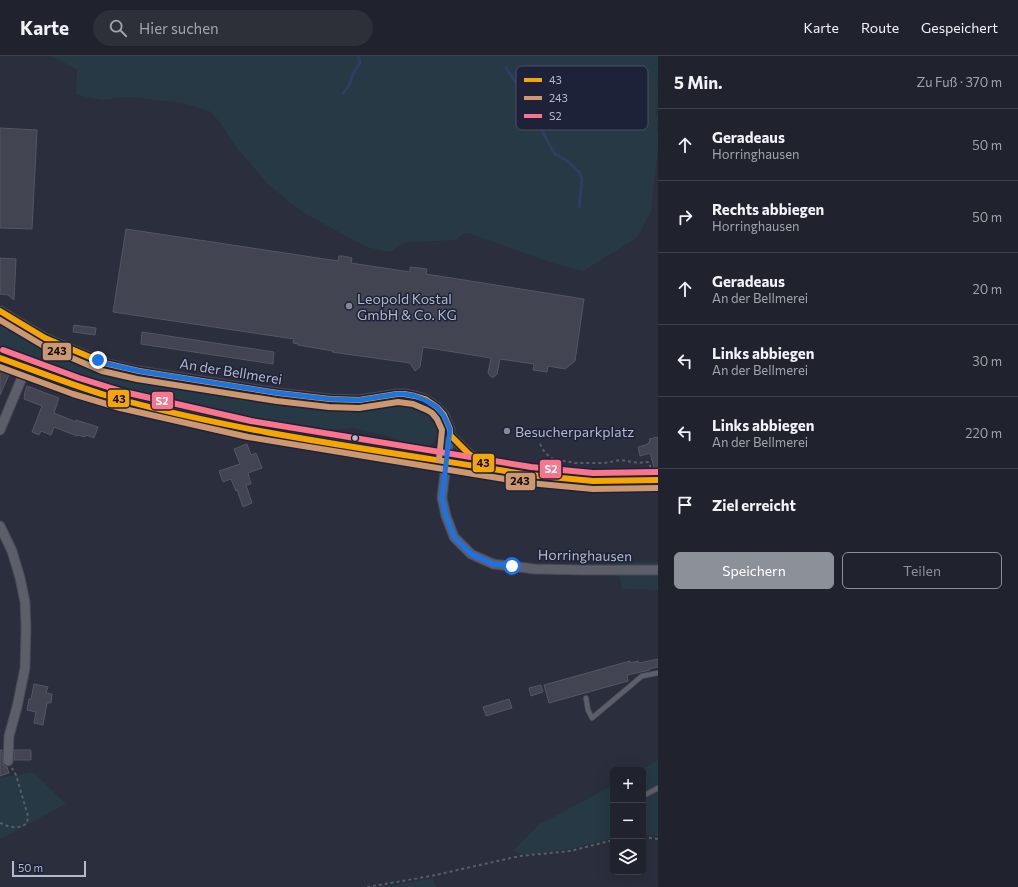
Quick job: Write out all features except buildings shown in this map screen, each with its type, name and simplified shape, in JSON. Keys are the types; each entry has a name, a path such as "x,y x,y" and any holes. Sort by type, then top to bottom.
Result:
{"main road":[{"path":"0,358 76,386 122,400 249,429 530,475 593,481 656,481"}],"street":[{"name":"An der Bellmerei","path":"0,311 45,338 104,363 139,371 278,393 330,399 359,400 397,394 415,396 431,403 440,411 448,424 450,435 447,461"},
{"path":"0,430 26,368"},
{"name":"An der Bellmerei","path":"450,435 469,454 493,469"},
{"name":"Horringhausen","path":"447,461 442,498 446,516 454,537 471,554 493,564 535,569 658,570"},
{"path":"0,526 12,551 20,578 25,602 26,628 25,668 9,736 8,762"}],"lane":[{"path":"586,698 588,710 592,718 642,676 658,673"},
{"path":"646,794 658,788"}],"path":[{"path":"540,444 547,455 553,459 575,463 621,460 638,463 649,462 656,481"},
{"path":"0,823 7,826 23,827 27,823 28,816 16,775 8,762"},
{"path":"646,837 658,839"},
{"path":"367,887 431,876 520,856 571,851 610,841"}],"shaded area":[{"path":"52,56 658,56 658,99 656,115 658,116 658,150 651,211 637,238 583,271 552,263 468,233 461,235 458,239 453,240 403,243 390,252 370,248 307,215 289,202 268,184 237,148 211,112 183,103 129,97 103,100 76,95 77,70"},
{"path":"0,318 41,340 38,345 83,365 114,376 154,384 337,409 388,406 398,406 418,410 419,408 430,415 435,422 438,430 438,436 436,441 430,445 416,446 387,436 352,428 335,430 295,427 154,399 92,381 0,348"},
{"path":"617,562 658,562 658,590 622,589"},
{"path":"658,760 658,836 646,835 645,767"},
{"path":"33,772 66,804 0,839 0,778"},
{"path":"610,787 610,839 571,849 524,855 513,851 540,824"},
{"path":"433,878 436,887 385,887"}],"waterway":[{"path":"343,93 349,86 352,76 360,62 358,56"},
{"path":"506,68 516,83"},
{"path":"542,130 555,154 566,160 579,172 582,178 579,207"}],"transit line":[{"name":"43","path":"0,311 45,338 104,363 139,371 278,393 330,399 359,400 397,394 404,394 425,399 437,407 444,415 450,429 450,435 469,454 493,469 530,475 593,481 658,480"},
{"name":"243","path":"0,320 42,345 102,371 137,379 277,401 329,407 359,408 398,402 413,404 432,413 437,419 442,430 439,460"},
{"name":"S2","path":"3,350 79,378 124,392 251,421 531,467 593,473 658,472"},
{"name":"43","path":"0,358 108,396 202,419 297,438 488,468"},
{"name":"243","path":"0,367 73,394 120,408 248,437 529,483 593,489 658,488"}],"place":[{"name":"Leopold Kostal GmbH & Co. KG","path":"349,306"},
{"name":"Besucherparkplatz","path":"507,431"}],"route":[{"path":"98,360 104,363 139,371 278,393 344,400 359,400 404,394 425,400 437,407 444,416 450,429 442,498 446,516 454,537 471,554 493,564 512,566"}]}
